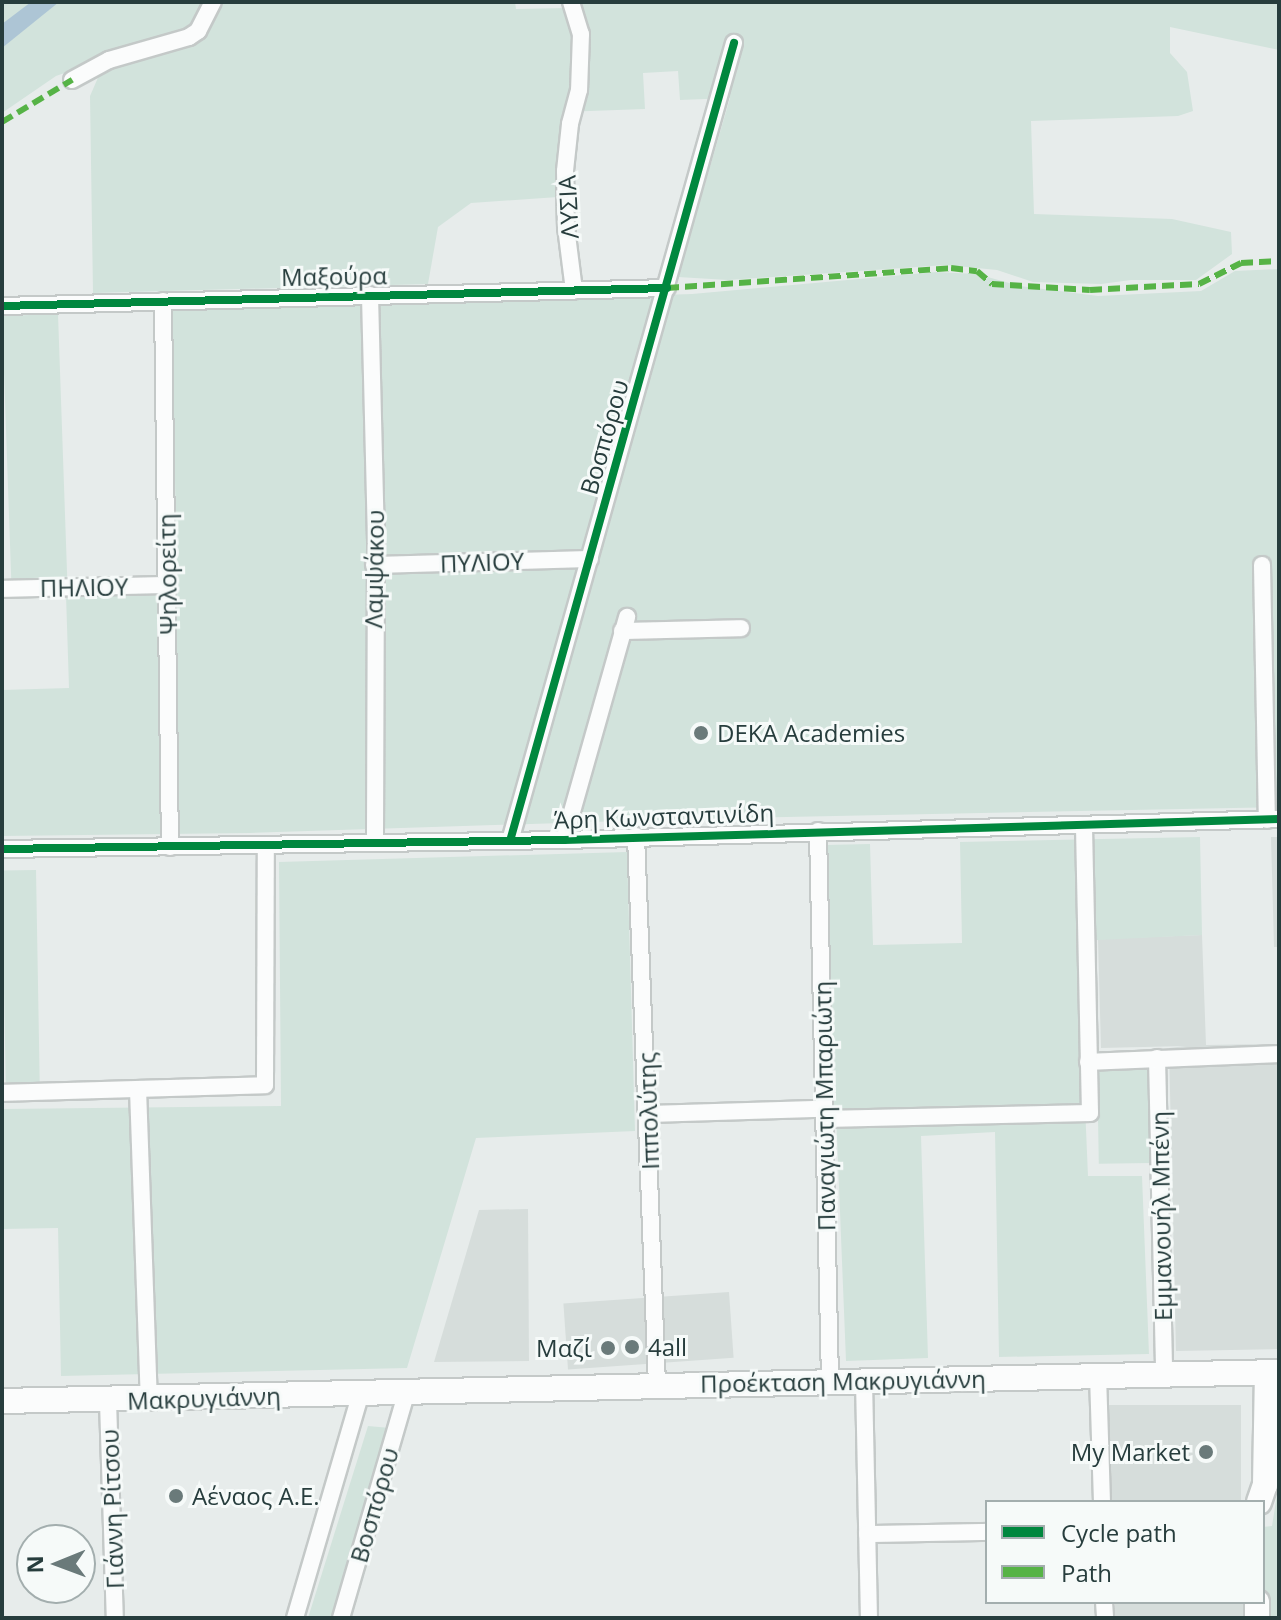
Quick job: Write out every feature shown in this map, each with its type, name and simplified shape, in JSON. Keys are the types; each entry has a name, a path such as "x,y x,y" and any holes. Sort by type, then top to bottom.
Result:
{"main road":[{"name":"Προέκταση Μακρυγιάννη","path":"407,1391 1273,1372"},
{"path":"1260,1500 1265,1485 1273,1372"},
{"name":"Μακρυγιάννη","path":"2,1401 149,1400 407,1391"}],"street":[{"path":"72,80 109,60 180,41 198,31 213,2"},
{"name":"ΛΥΣΙΑ","path":"571,2 581,25 579,90 570,124 565,200 574,290"},
{"name":"Βοσπόρου","path":"510,841 734,43"},
{"name":"Μαξούρα","path":"2,306 667,288"},
{"name":"Λαμψάκου","path":"370,295 375,843"},
{"name":"Ψηλορείτη","path":"163,301 170,847"},
{"name":"ΠΥΛΙΟΥ","path":"374,565 590,559"},
{"path":"1262,565 1273,820"},
{"name":"ΠΗΛΙΟΥ","path":"2,589 167,585"},
{"path":"564,840 625,624 741,628"},
{"name":"Άρη Κωνσταντινίδη","path":"2,849 564,840 1273,820"},
{"path":"649,1114 1090,1113 1084,825"},
{"name":"Παναγιώτη Μπαριώτη","path":"818,831 830,1382"},
{"name":"Ιππολύτης","path":"636,836 657,1385"},
{"path":"2,1093 265,1085 266,845"},
{"path":"1088,1062 1279,1054"},
{"name":"Εμμανουήλ Μπένη","path":"1157,1058 1164,1375"},
{"path":"138,1089 149,1400"},
{"path":"1098,1375 1102,1500"},
{"path":"864,1381 869,1618"},
{"name":"Βοσπόρου","path":"341,1618 407,1391"},
{"name":"Βοσπόρου","path":"295,1618 361,1393"},
{"name":"Γιάννη Ρίτσου","path":"108,1401 115,1618"},
{"path":"867,1534 985,1532"}],"shaded area":[{"path":"2,2 207,2 193,27 56,76 2,113"},
{"path":"219,2 515,2 516,9 567,8 578,2 1279,2 1279,50 1170,27 1170,53 1187,72 1193,111 1178,116 1031,121 1034,214 1172,219 1231,232 1232,254 1196,280 1131,280 1101,284 1033,282 997,270 946,265 728,280 678,277 730,98 680,100 678,71 643,73 645,109 562,112 558,197 471,203 438,227 428,284 93,293 90,96 100,73 162,52"},
{"path":"1279,269 1279,807 684,819 249,833 2,836 2,690 69,688 66,595 177,591 172,311 692,294 936,272 977,274 1020,286 1098,296 1201,291 1235,271"},
{"path":"58,314 67,577 11,579 2,316"},
{"path":"1200,837 1202,935 1078,941 1088,1176 1142,1176 1149,1354 999,1357 995,1132 921,1136 928,1358 846,1361 836,1112 831,1111 826,845 870,844 873,945 962,943 960,842"},
{"path":"1271,837 1279,837 1279,947 1274,947"},
{"path":"627,852 635,1131 476,1138 407,1368 61,1376 58,1228 2,1229 2,1109 281,1106 279,862"},
{"path":"36,870 40,1083 6,1084 2,871"},
{"path":"1202,935 1206,1045 1279,1044 1279,1349 1176,1351 1169,1048 1186,1046 1101,1048 1098,939"},
{"path":"1148,1060 1150,1163 1099,1164 1097,1061"},
{"path":"528,1209 529,1361 434,1362 479,1210"},
{"path":"729,1292 734,1358 568,1369 563,1304"},
{"path":"1107,1405 1241,1405 1241,1500 1107,1500"},
{"path":"368,1426 390,1428 333,1618 308,1618"},
{"path":"1279,1482 1279,1618 1266,1618 1265,1527 1272,1526"},
{"path":"1115,1604 1244,1604 1244,1618 1115,1618"}],"water":[{"path":"31,2 59,2 2,48 2,24"}],"marked path":[{"path":"2,122 72,80"},
{"path":"667,288 951,268 977,271 992,284 1090,290 1199,284 1241,263 1279,261"}],"cycle path":[{"path":"510,841 734,43"},
{"path":"2,306 667,288"},
{"path":"2,849 564,840 1279,819"}],"place":[{"name":"DEKA Academies","path":"701,733"},
{"name":"4all","path":"632,1347"},
{"name":"Μαζί","path":"608,1348"},
{"name":"Μy Μarket","path":"1206,1452"},
{"name":"Αέναος Α.Ε.","path":"176,1496"}]}
